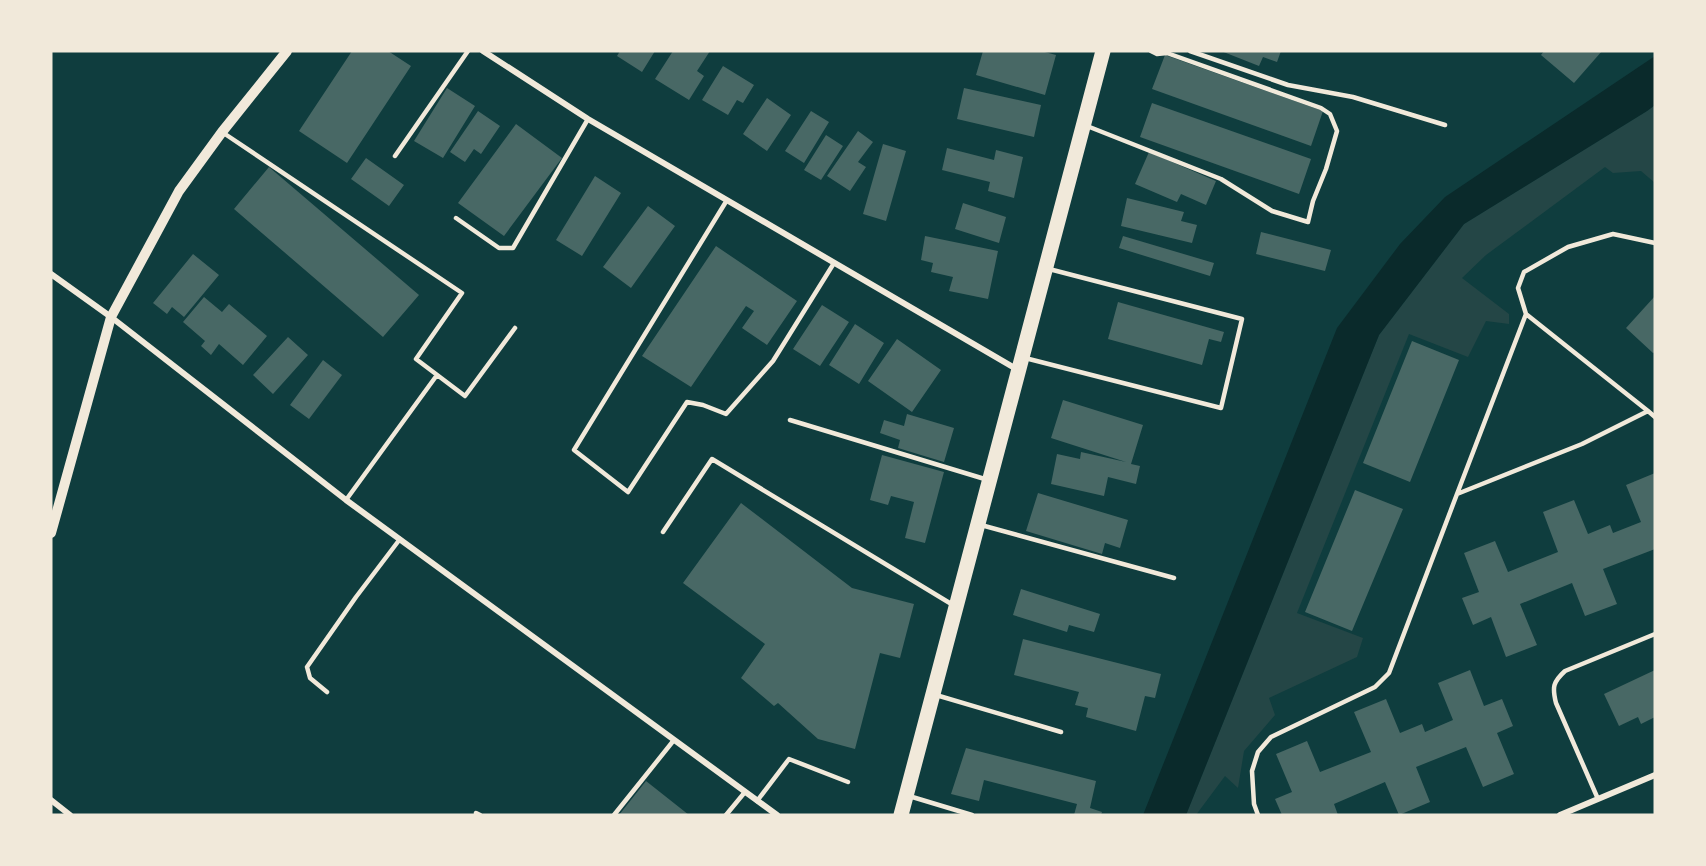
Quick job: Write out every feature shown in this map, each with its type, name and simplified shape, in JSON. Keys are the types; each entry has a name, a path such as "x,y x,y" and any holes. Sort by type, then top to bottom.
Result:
{"main road":[{"path":"901,815 1103,51"}],"street":[{"path":"51,533 111,317 179,190 287,51"},
{"path":"483,51 588,119 834,263 1021,364"},
{"path":"51,274 111,317 346,500 777,815"},
{"path":"1560,815 1655,775"},
{"path":"51,800 70,815"}],"lane":[{"path":"395,156 468,51"},
{"path":"1084,124 1221,179 1272,211 1308,222 1337,131 1330,114 1321,108 1167,53 1157,54 1151,51"},
{"path":"1190,51 1288,85 1353,97 1445,125"},
{"path":"456,218 499,248 513,248 588,119"},
{"path":"222,132 462,293 416,359 465,396 515,328"},
{"path":"727,200 574,450 628,492 687,402 703,405 726,414 773,361 834,263"},
{"path":"1655,243 1613,234 1568,247 1524,272 1518,288 1526,314 1655,417"},
{"path":"1021,364 1221,408 1242,319 1046,269"},
{"path":"1258,815 1254,804 1252,771 1258,752 1271,737 1375,687 1389,673 1526,314"},
{"path":"346,500 437,375"},
{"path":"1457,494 1582,444 1648,411"},
{"path":"790,420 990,480"},
{"path":"663,532 712,459 957,607"},
{"path":"978,524 1174,578"},
{"path":"327,692 310,678 307,667 400,539"},
{"path":"1598,799 1553,690 1557,679 1565,671 1655,634"},
{"path":"934,694 1061,732"},
{"path":"614,815 674,740"},
{"path":"757,801 789,759 848,782"},
{"path":"726,815 745,792"},
{"path":"906,795 972,815"}],"shaded area":[{"path":"1655,56 1655,105 1464,224 1379,335 1186,815 1143,815 1337,328 1400,244 1445,197"},
{"path":"1655,105 1655,183 1641,171 1613,173 1605,167 1486,255 1462,278 1509,314 1509,324 1486,321 1468,357 1409,334 1297,613 1363,638 1357,657 1269,698 1275,715 1244,751 1238,788 1225,776 1196,815 1186,815 1379,335 1464,224"}],"building":[{"path":"352,51 388,51 411,66 347,163 299,131"},
{"path":"620,51 655,51 642,72 617,56"},
{"path":"673,51 710,51 697,71 704,76 689,100 655,79"},
{"path":"983,51 1041,51 1056,55 1045,95 976,75"},
{"path":"1221,51 1281,51 1277,62 1263,57 1259,66"},
{"path":"1544,51 1602,51 1574,83 1541,55"},
{"path":"1165,55 1323,111 1311,146 1152,89"},
{"path":"723,66 754,85 743,103 737,100 728,115 702,100"},
{"path":"447,88 475,106 443,158 414,141"},
{"path":"964,88 1041,105 1034,137 957,119"},
{"path":"767,98 791,115 767,151 743,134"},
{"path":"1152,103 1311,159 1299,194 1140,137"},
{"path":"478,111 500,126 481,154 474,149 465,162 450,152"},
{"path":"811,111 829,122 804,163 785,151"},
{"path":"516,124 562,158 504,236 458,203"},
{"path":"858,131 873,142 858,162 866,167 850,191 827,176"},
{"path":"826,135 843,146 821,180 804,170"},
{"path":"883,144 906,151 886,221 863,214"},
{"path":"947,148 994,160 996,150 1023,157 1014,198 988,191 990,182 942,170"},
{"path":"1149,152 1216,181 1206,205 1181,194 1177,202 1135,184"},
{"path":"366,158 404,185 389,206 351,179"},
{"path":"269,167 419,295 383,337 234,209"},
{"path":"595,176 621,193 582,256 556,240"},
{"path":"1127,198 1184,212 1181,221 1197,225 1192,243 1121,226"},
{"path":"963,203 1006,217 999,243 955,229"},
{"path":"648,206 675,226 631,288 603,267"},
{"path":"1261,232 1331,250 1325,271 1256,254"},
{"path":"925,236 998,251 988,299 949,291 953,277 931,272 933,263 921,260"},
{"path":"1123,236 1214,263 1210,276 1119,248"},
{"path":"716,246 797,301 767,345 742,328 754,311 746,306 691,387 642,356"},
{"path":"193,254 219,275 184,317 172,307 167,314 153,303"},
{"path":"1655,296 1655,352 1653,353 1626,328"},
{"path":"204,297 222,312 229,304 267,336 243,365 219,344 211,355 201,346 205,341 183,322"},
{"path":"1118,302 1224,332 1221,342 1209,339 1202,365 1108,339"},
{"path":"822,305 849,322 820,366 793,349"},
{"path":"855,324 884,343 859,384 829,365"},
{"path":"288,337 308,355 273,394 253,375"},
{"path":"897,339 941,370 912,412 868,381"},
{"path":"1412,341 1459,360 1410,482 1363,463"},
{"path":"323,360 342,375 309,419 290,405"},
{"path":"1063,400 1143,425 1131,464 1140,466 1136,484 1108,477 1104,496 1051,484 1057,454 1080,459 1081,452 1126,462 1051,438"},
{"path":"907,414 954,428 944,462 898,448 900,440 880,433 884,420 904,426"},
{"path":"882,455 944,472 925,543 905,538 914,502 891,496 888,505 870,500"},
{"path":"1655,473 1655,549 1603,569 1617,604 1585,616 1572,583 1520,604 1537,645 1506,657 1491,617 1473,625 1462,598 1479,592 1464,553 1495,541 1508,572 1558,552 1543,512 1574,500 1588,534 1610,525 1613,533 1641,522 1626,485"},
{"path":"1355,490 1403,509 1352,631 1305,612"},
{"path":"1038,493 1128,520 1120,548 1105,543 1102,554 1026,531"},
{"path":"741,503 852,588 914,604 900,658 880,653 855,749 818,739 778,703 774,706 741,678 765,644 683,583"},
{"path":"1021,589 1100,614 1094,632 1069,625 1067,632 1013,615"},
{"path":"1023,639 1161,674 1155,698 1145,696 1136,731 1086,717 1088,708 1075,705 1079,692 1014,675"},
{"path":"1470,670 1484,706 1502,699 1513,726 1497,733 1514,774 1483,787 1466,747 1416,767 1430,802 1399,815 1385,782 1334,804 1338,815 1282,815 1275,799 1292,792 1276,754 1307,741 1320,772 1371,752 1354,712 1386,699 1400,733 1422,724 1425,732 1453,720 1438,683"},
{"path":"1655,670 1655,717 1641,724 1638,717 1619,726 1604,694"},
{"path":"966,748 1096,781 1090,808 1102,812 1101,815 1074,815 1077,804 984,780 979,801 951,794"},
{"path":"646,781 689,815 619,815"}]}
